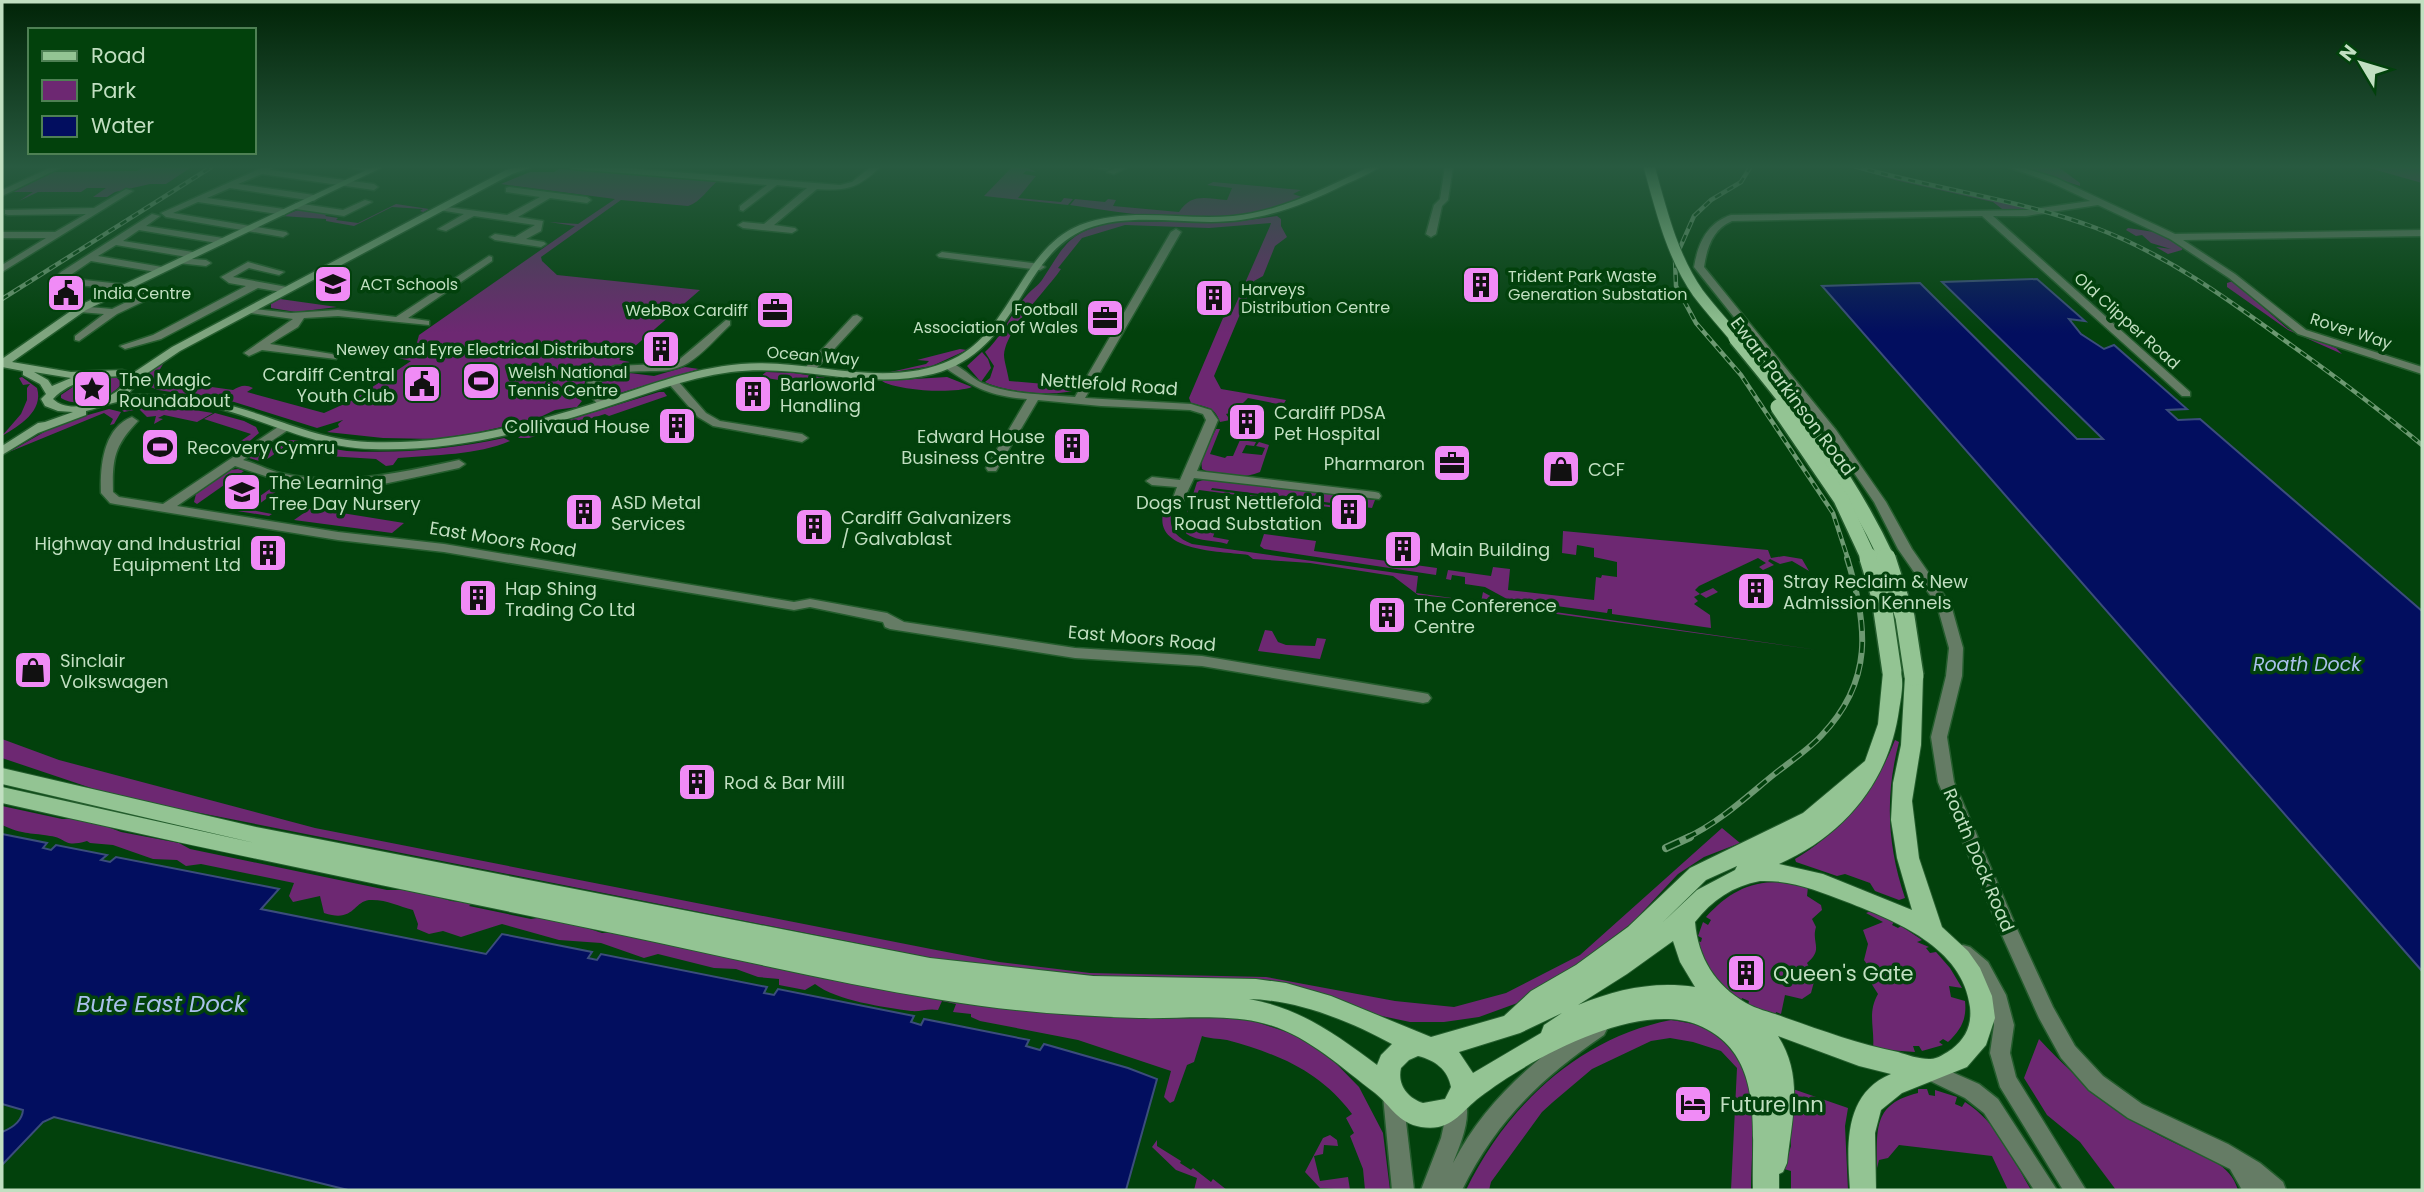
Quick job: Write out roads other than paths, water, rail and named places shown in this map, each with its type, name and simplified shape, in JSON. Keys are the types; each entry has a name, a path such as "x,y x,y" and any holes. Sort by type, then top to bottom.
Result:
{"main road":[{"name":"Ewart Parkinson Road","path":"1426,1046 1511,1025 1611,972 1683,920 1705,896 1730,878 1802,844 1831,822 1865,786 1887,728 1892,672 1889,632 1882,594 1856,524 1828,477 1787,418 1672,273 1652,222"},
{"name":"Ewart Parkinson Road","path":"1665,222 1674,252 1685,273 1810,428 1875,527 1903,602 1914,676 1909,757 1903,783 1903,826 1911,874 1938,935"},
{"path":"1511,1025 1540,998 1584,972 1636,934 1690,879 1713,865 1772,840 1810,819 1872,766"},
{"path":"2,775 256,835 958,972 1093,986 1272,991 1322,1003 1426,1046 1455,1061 1464,1083 1460,1099"},
{"path":"2,795 233,847 900,983 1044,1002 1229,1008 1272,1015 1302,1026 1326,1040 1391,1093 1401,1105 1424,1115 1437,1115 1537,1046 1564,1023 1648,993 1692,995 1859,1055 1929,1071"},
{"path":"1730,878 1765,872 1805,877 1894,910 1938,935 1973,977 1982,1002 1983,1024 1976,1040 1964,1054 1888,1088 1869,1106 1863,1126 1863,1190"},
{"path":"1683,920 1685,946 1692,962 1706,983 1738,1011 1770,1045 1780,1071 1781,1094 1769,1190"},
{"path":"1537,1046 1613,1019 1668,1008 1710,1020 1740,1040 1753,1058 1761,1079 1769,1190"},
{"path":"1391,1093 1387,1069 1391,1059 1408,1047 1426,1046"}],"street":[{"path":"2,269 7,263 78,222"},
{"path":"126,287 59,280 146,222"},
{"path":"212,222 282,234"},
{"path":"2,364 82,308 264,222"},
{"path":"2,442 37,419 50,398 66,383 89,375 112,372 176,349 416,222"},
{"path":"443,229 456,222"},
{"path":"517,240 538,229 540,226 537,222"},
{"path":"767,227 773,222"},
{"name":"Ocean Way","path":"112,372 129,375 132,382 145,392 234,410 311,437 340,442 419,445 498,434 673,382 744,367 894,377 922,373 948,365 972,352 985,340 1062,238 1095,223 1105,222"},
{"path":"1432,234 1435,222"},
{"name":"Roath Dock Road","path":"1722,222 1710,233 1699,262 1700,269 1832,433 1880,502 1905,549 1944,605 1956,648 1954,676 1939,737 1946,782 1955,808 2046,1012 2078,1066 2115,1098 2153,1121 2220,1151 2252,1170 2275,1190"},
{"name":"Old Clipper Road","path":"1994,222 2186,394"},
{"name":"Rover Way","path":"2141,222 2172,237 2232,276 2302,332 2422,371"},
{"path":"743,225 792,230"},
{"path":"138,227 223,241"},
{"path":"1078,401 1176,232"},
{"path":"2172,237 2422,233"},
{"path":"2,235 58,235"},
{"path":"495,237 541,244"},
{"path":"115,242 193,255"},
{"path":"942,255 1040,267"},
{"path":"91,258 162,270"},
{"path":"398,320 489,259"},
{"path":"181,261 206,263"},
{"path":"279,272 248,265 226,277 229,281 287,290"},
{"path":"125,346 153,339 257,285"},
{"path":"79,338 113,312 151,294 146,293"},
{"path":"67,308 113,312"},
{"path":"250,310 300,316 338,313 425,323"},
{"path":"249,353 293,325 300,316"},
{"path":"172,317 190,320"},
{"path":"809,370 857,318"},
{"path":"603,404 592,390 592,382 600,375 622,366 657,368 676,364 726,323"},
{"path":"260,346 332,357"},
{"path":"2,451 53,419 109,399 176,349"},
{"path":"2,364 29,370 89,375"},
{"name":"Nettlefold Road","path":"948,365 985,388 1034,397 1191,407 1207,412 1212,420 1180,498"},
{"path":"29,370 27,373 44,382 50,398 62,408 85,406"},
{"path":"673,382 702,415 717,424 802,438"},
{"name":"Ocean Way","path":"109,399 141,397 187,400"},
{"path":"992,468 1034,397"},
{"name":"Ocean Way","path":"36,430 70,416 106,407 187,400"},
{"name":"East Moors Road","path":"131,421 125,425 112,450 108,468 107,493 115,500 338,536 444,548 794,606 803,612 882,625 898,624 1075,653 1202,661 1423,698"},
{"path":"164,509 284,427"},
{"path":"232,462 249,465 277,476 337,483 374,482 459,464"},
{"path":"1152,481 1187,479 1375,496"},
{"path":"1938,935 1973,960 1990,980 2003,1013 2000,1053 2003,1071 2075,1190"},
{"path":"1451,1190 1476,1141 1504,1104 1561,1052 1613,1019"},
{"path":"1929,1071 1972,1091 1991,1106 2046,1190"},
{"path":"1391,1093 1393,1122 1402,1162 1403,1190"},
{"path":"1432,1190 1452,1138 1460,1099"},
{"path":"2239,1164 2253,1190"}],"water":[{"name":"Roath Dock","path":"2037,279 2085,321 2069,319 2081,334 2104,349 2114,345 2187,409 2167,410 2178,420 2200,419 2422,611 2422,971 1822,286 1920,283 2077,439 2103,439 1942,282"},
{"name":"Bute East Dock","path":"2,834 47,843 43,848 51,850 56,845 107,855 101,860 110,862 116,857 279,889 261,909 486,954 502,934 592,952 588,958 597,960 601,954 767,987 764,993 774,995 778,989 914,1016 911,1022 921,1025 924,1019 1029,1040 1026,1046 1040,1050 1044,1044 1157,1079 1126,1190 348,1190 54,1117 43,1122 2,1165 2,1132 16,1124 23,1110 2,1104"}],"railway":[{"path":"2,299 125,222"},
{"path":"1692,222 1675,259 1676,286 1696,323 1741,375 1833,513 1848,559"},
{"path":"2077,222 2148,251 2197,280 2341,381 2422,445"},
{"path":"1686,838 1720,818 1810,747 1838,715 1850,694 1862,652 1859,606 1847,558"},
{"path":"1666,848 1690,837"}],"place":[{"name":"ACT Schools","path":"333,284"},
{"name":"Trident Park Waste Generation Substation","path":"1481,285"},
{"name":"India Centre","path":"66,293"},
{"name":"Harveys Distribution Centre","path":"1214,298"},
{"name":"WebBox Cardiff","path":"775,310"},
{"name":"Football Association of Wales","path":"1105,318"},
{"name":"Newey and Eyre Electrical Distributors","path":"661,349"},
{"name":"Welsh National Tennis Centre","path":"481,381"},
{"name":"Cardiff Central Youth Club","path":"422,384"},
{"name":"The Magic Roundabout","path":"92,389"},
{"name":"Barloworld Handling","path":"753,394"},
{"name":"Cardiff PDSA Pet Hospital","path":"1247,422"},
{"name":"Collivaud House","path":"677,426"},
{"name":"Edward House Business Centre","path":"1072,446"},
{"name":"Recovery Cymru","path":"160,447"},
{"name":"Pharmaron","path":"1452,463"},
{"name":"CCF","path":"1561,469"},
{"name":"The Learning Tree Day Nursery","path":"242,492"},
{"name":"ASD Metal Services","path":"584,512"},
{"name":"Dogs Trust Nettlefold Road Substation","path":"1349,512"},
{"name":"Cardiff Galvanizers / Galvablast","path":"814,527"},
{"name":"Main Building","path":"1403,549"},
{"name":"Highway and Industrial Equipment Ltd","path":"268,553"},
{"name":"Stray Reclaim & New Admission Kennels","path":"1756,591"},
{"name":"Hap Shing Trading Co Ltd","path":"478,598"},
{"name":"The Conference Centre","path":"1387,615"},
{"name":"Sinclair Volkswagen","path":"33,670"},
{"name":"Rod & Bar Mill","path":"697,782"},
{"name":"Queen's Gate","path":"1746,973"},
{"name":"Future Inn","path":"1693,1104"}]}
